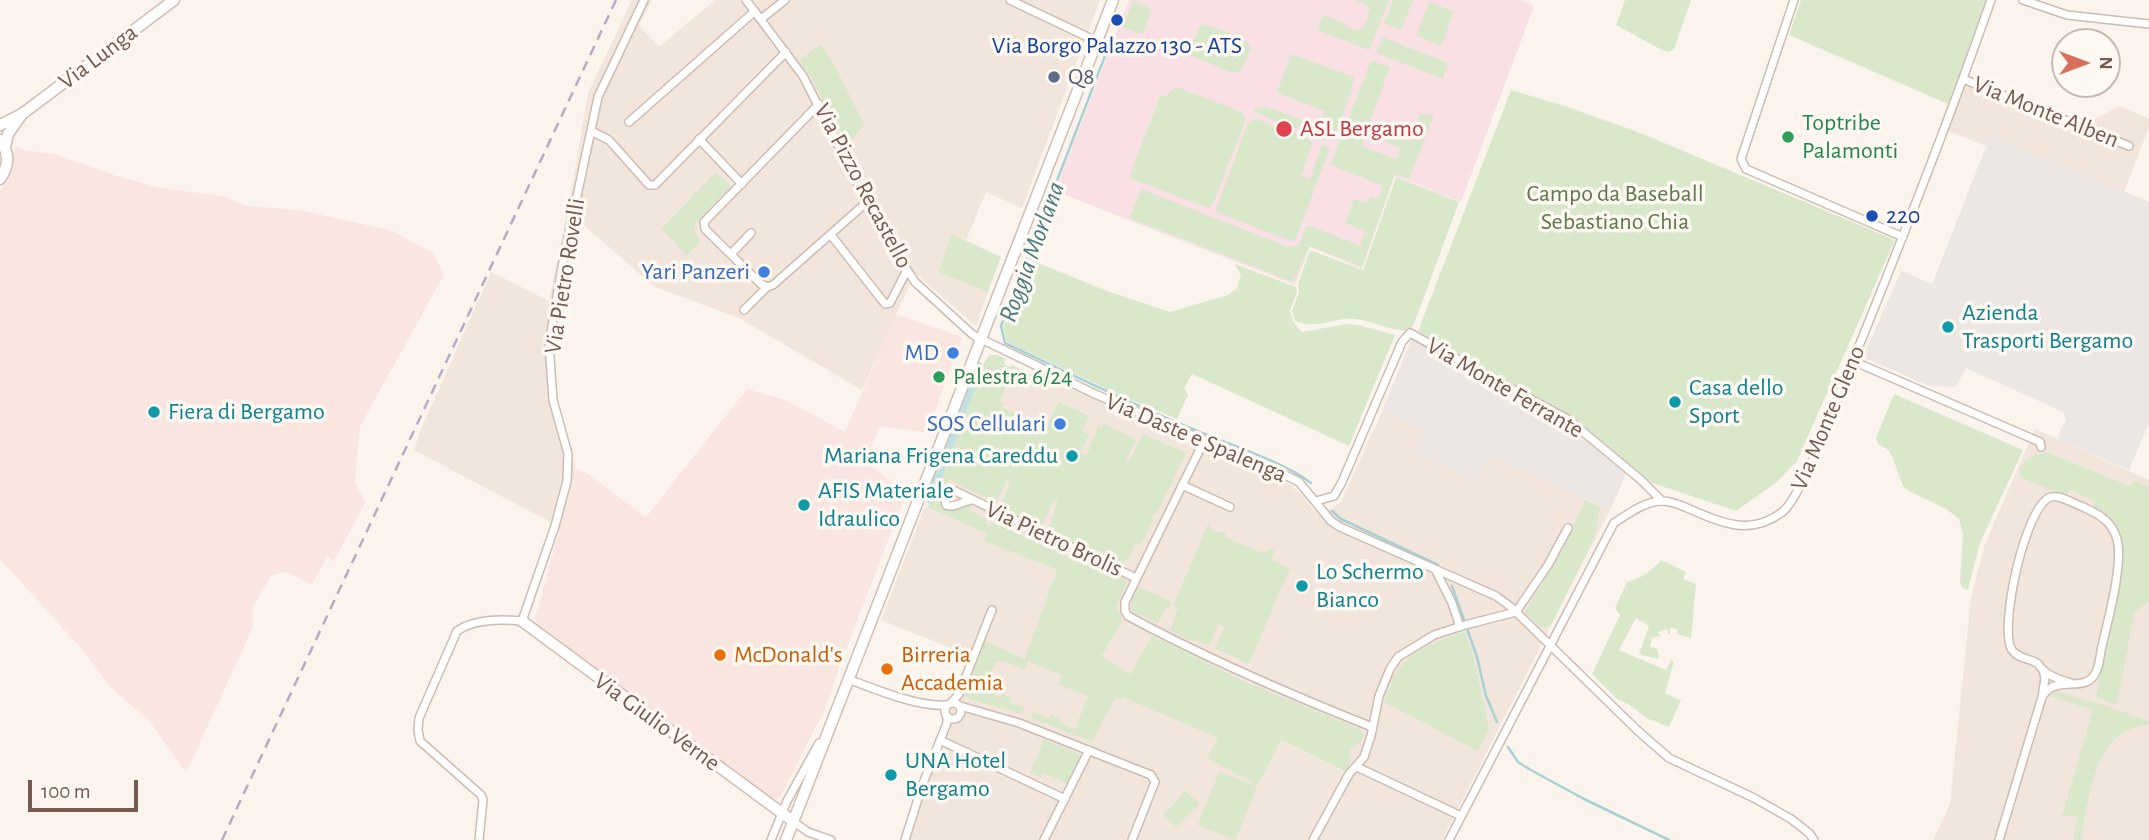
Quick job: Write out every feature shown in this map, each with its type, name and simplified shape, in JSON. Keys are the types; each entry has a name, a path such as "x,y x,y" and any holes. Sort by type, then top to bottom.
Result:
{"main road":[{"name":"Via Lunga","path":"0,125 22,114 174,0"},
{"path":"786,840 1113,0"},
{"name":"Via Lunga","path":"0,180 8,162 2,144 22,114"},
{"name":"Via Giulio Verne","path":"522,621 794,822"}],"street":[{"name":"Via Pietro Rovelli","path":"522,621 555,526 567,481 568,454 552,400 550,344 558,292 598,97 644,0"},
{"name":"Via Pizzo Recastello","path":"746,0 803,76 867,202 915,282 981,340"},
{"path":"761,19 785,0"},
{"path":"1010,0 1096,41"},
{"path":"1794,0 1741,159 1742,165 1903,237"},
{"name":"Via Monte Gleno","path":"1662,501 1684,506 1719,522 1739,527 1757,525 1783,512 1797,493 1903,237 1991,0"},
{"path":"2023,0 2067,15 2149,24"},
{"path":"629,122 755,11"},
{"path":"591,131 609,140 652,186 786,52"},
{"name":"Via Monte Alben","path":"1963,79 2129,146"},
{"path":"767,287 703,226 706,219 819,104"},
{"path":"699,139 742,184"},
{"path":"744,310 767,287 773,285 867,202"},
{"path":"731,254 751,233"},
{"path":"831,234 885,304 891,303 907,270"},
{"name":"Via Monte Ferrante","path":"1316,501 1334,496 1342,482 1402,342 1410,333 1569,420 1662,501"},
{"name":"Via Daste e Spalenga","path":"981,340 1069,383 1299,482 1331,522 1496,596 1550,643 1624,718 1669,758 1754,798 1791,819 1814,840"},
{"path":"1853,361 2040,442 2041,447"},
{"path":"1204,441 1136,578 1125,602 1125,611 1128,616 1155,631 1269,686 1372,727"},
{"path":"1182,485 1230,507"},
{"path":"2042,697 2049,689 2071,683 2085,683 2096,672 2110,610 2119,548 2107,521 2099,514 2060,497 2052,497 2038,508 2022,548 2009,618 2010,648 2018,656 2036,662 2057,679 2071,683"},
{"name":"Via Pietro Brolis","path":"972,500 1136,578"},
{"path":"1449,840 1615,523 1637,508 1662,501"},
{"path":"1313,840 1349,774 1364,757 1386,678 1398,657 1434,635 1516,612 1548,565 1568,528"},
{"path":"1435,570 1466,625"},
{"path":"905,840 950,710 959,694 992,610"},
{"path":"479,840 483,800 481,795 420,741 419,718 457,631 474,623 522,621"},
{"path":"1999,840 2042,697 2045,678 2043,670"},
{"path":"848,679 950,710 1019,723 1146,773 1154,778 1155,782 1132,840"},
{"path":"771,840 781,813 832,721"},
{"path":"940,740 1065,799"},
{"path":"1044,840 1089,750"},
{"path":"1357,767 1461,816"},
{"path":"794,822 808,832 831,840"},
{"path":"804,840 808,832"}],"shaded area":[{"path":"632,0 652,0 639,26 659,47 715,0 1100,0 1022,208 986,192 966,240 952,235 938,272 988,292 976,326 915,273 862,390 739,318 655,287 580,222 556,313 554,383 562,424 576,469 560,527 414,450 491,272 549,301 588,93"},
{"name":"ASL Bergamo","path":"1129,0 1519,0 1534,6 1461,202 1395,176 1362,269 1310,247 1295,285 1055,191"},
{"path":"1965,83 2076,129 2120,106 2149,119 2149,127 2124,192 1991,135 1986,146 1948,131"},
{"path":"1991,134 2149,202 2149,424 2129,470 2035,429 2057,438 2066,420 2063,412 1966,368 1956,387 1929,386 1863,357 1901,271 1932,284"},
{"name":"Fiera di Bergamo","path":"15,146 23,150 55,154 160,188 223,196 247,206 300,210 393,231 434,254 444,275 360,426 355,481 365,503 334,561 327,557 312,585 286,572 272,575 253,606 253,627 186,773 148,719 113,690 79,646 0,559 0,190 9,175"},
{"path":"896,314 962,337 929,433 880,426 865,461 908,495 902,504 826,707 780,797 771,799 538,625 535,619 576,469 588,474 646,517 747,389 785,400 845,432"},
{"path":"1412,338 1565,423 1626,474 1610,510 1492,456 1474,480 1419,452 1427,431 1382,411"},
{"path":"1017,375 1046,389 1051,380 1289,484 1315,512 1329,510 1341,502 1382,411 1427,431 1419,452 1474,480 1492,456 1610,510 1442,840 901,840 969,655 881,620 924,509 928,507 939,478 966,442 1152,516 1167,493 1029,428 1031,421 1002,407 1000,401 1011,378","holes":["993,522 1126,584 1117,608 1123,620 1102,656 1130,674 1152,635 1252,685 1355,745 1350,749 1350,763 1345,772 1280,740 1207,758 1218,738 1123,696 1120,700 1024,659 1057,570 985,541"]},
{"path":"2035,429 2149,480 2149,840 1933,840 1950,804 1971,598 1985,544"}],"green space":[{"path":"1354,0 1389,0 1369,50 1317,30 1323,15 1345,23 1345,26 1357,31 1363,27 1370,8"},
{"path":"1393,0 1413,0 1401,30 1384,23"},
{"path":"1625,0 1691,0 1674,49 1668,52 1662,50 1616,25"},
{"path":"1801,0 1987,0 1948,104 1789,35"},
{"path":"1133,1 1147,6 1151,12 1144,32 1137,33 1123,27"},
{"path":"1429,2 1454,12 1441,46 1416,36"},
{"path":"1204,24 1237,36 1248,44 1251,49 1240,72 1233,73 1189,55 1199,27"},
{"path":"1382,37 1448,63 1443,79 1376,53"},
{"path":"821,44 864,124 847,147 800,60"},
{"path":"1291,54 1354,77 1336,135 1328,141 1254,112 1255,107 1262,109 1264,106 1320,126 1325,111 1277,93"},
{"path":"1373,61 1390,67 1361,146 1397,159 1401,149 1382,140 1386,128 1407,136 1420,114 1434,115 1409,179 1395,174 1362,267 1310,246 1293,282 1129,218 1141,189 1288,247 1299,245 1307,225 1360,245 1365,231 1345,223 1354,199 1367,203 1370,196 1378,199 1383,186 1330,165"},
{"path":"1179,88 1241,112 1245,117 1213,204 1209,208 1129,178 1160,96 1167,96 1173,89"},
{"name":"Campo da Baseball Sebastiano Chia","path":"1511,90 1643,134 1895,240 1797,461 1777,482 1736,511 1652,483 1572,416 1418,331"},
{"path":"1257,119 1310,139 1312,144 1301,176 1310,179 1321,147 1324,145 1330,148 1295,241 1216,210 1248,122"},
{"path":"716,172 731,186 694,225 700,242 687,256 661,229"},
{"path":"1396,177 1459,202 1410,330 1355,319 1319,324 1295,321 1292,311 1310,250 1363,270"},
{"path":"1049,205 1057,209 1038,263 1107,291 1170,312 1228,295 1237,288 1241,276 1235,264 1296,287 1297,292 1290,311 1294,323 1302,332 1347,324 1395,335 1349,446 1192,374 1184,388 1188,395 1177,419 1007,342 1003,327"},
{"path":"952,234 1001,257 988,292 938,272"},
{"path":"989,355 998,355 1005,359 1004,364 1010,367 1012,365 1049,383 1046,389 1017,376 1015,380 1010,378 1000,401 1004,403 1002,407 1032,421 1029,428 1043,434 1058,402 1089,416 1082,431 1089,435 1081,452 1087,455 1098,426 1101,428 1103,423 1136,439 1126,460 1129,462 1143,434 1186,453 1158,511 1152,516 1153,520 1141,545 1136,543 1128,561 1125,560 1123,564 1048,529 1058,501 1054,500 1042,526 1000,506 1011,482 1007,480 996,502 949,480 942,495 944,507 956,510 963,504 972,503 970,511 987,519 985,524 991,526 993,522 1116,579 1119,574 1125,577 1127,581 1117,608 1123,620 1102,656 1130,674 1152,635 1252,685 1358,728 1364,735 1360,743 1350,749 1350,763 1346,772 1281,740 1258,785 1207,758 1218,738 1123,697 1121,700 1115,698 1092,742 1031,718 1033,712 1049,718 1051,714 1060,718 1059,723 1075,729 1088,696 1058,684 1062,676 1077,682 1028,661 1024,670 1006,662 995,663 987,684 994,695 1001,698 1003,694 1012,698 1010,703 1024,707 1022,714 964,697 985,641 1024,659 1057,570 984,541 987,534 928,507"},
{"path":"1894,394 2023,450 1980,543 1968,590 1960,583 1963,534 1959,519 1903,486 1892,456 1878,444 1876,438"},
{"path":"2048,453 2130,486 2134,480 2149,488 2149,602 2134,613 2117,705 2096,697 2122,554 2119,539 2106,516 2093,508 2095,501 2070,490 2065,496 2020,477 2024,462"},
{"path":"1585,500 1600,507 1595,535 1551,625 1545,628 1538,626 1525,612 1565,545"},
{"path":"1209,522 1214,532 1226,532 1224,537 1265,554 1268,549 1275,550 1271,560 1290,568 1249,664 1215,648 1225,626 1218,624 1210,645 1195,640 1194,642 1170,631 1178,608 1173,606"},
{"path":"1661,560 1686,572 1683,579 1696,584 1691,638 1677,634 1677,629 1670,628 1670,634 1667,629 1658,632 1661,636 1652,638 1650,647 1656,648 1658,659 1639,654 1649,626 1636,618 1619,650 1666,670 1671,660 1674,662 1665,693 1681,700 1669,727 1646,718 1630,705 1617,699 1592,674 1620,615 1615,608 1627,582 1646,574"},
{"path":"1139,587 1172,602 1158,623 1131,609 1132,600"},
{"path":"1465,631 1474,658 1489,729 1478,751 1384,702 1396,673 1413,654"},
{"path":"2056,692 2149,721 2149,724 2130,729 2116,739 2105,752 2091,786 2081,840 2073,840 2078,816 2062,816 2093,710 2050,696"},
{"path":"1044,739 1081,755 1067,783 1043,773 1041,777 1030,773"},
{"path":"1219,772 1257,786 1236,840 1198,825"},
{"path":"1185,791 1199,804 1176,827 1163,815"}],"waterway":[{"name":"Roggia Morlana","path":"1110,43 1001,326 1005,343 1143,408 1269,460 1311,483"},
{"path":"929,499 979,366"},
{"name":"Roggia Morlana","path":"1332,511 1341,519 1438,565"},
{"name":"Roggia Morlana","path":"1452,586 1477,657 1486,696 1497,722"},
{"name":"Roggia Morlana","path":"1508,747 1518,762 1529,769 1669,840"}],"railway":[{"path":"222,840 616,0"}],"place":[{"name":"Via Borgo Palazzo 130 - ATS","path":"1117,20"},
{"name":"Q8","path":"1054,77"},
{"name":"ASL Bergamo","path":"1284,129"},
{"name":"Toptribe Palamonti","path":"1788,137"},
{"name":"220","path":"1872,216"},
{"name":"Yari Panzeri","path":"764,272"},
{"name":"Azienda Trasporti Bergamo","path":"1948,327"},
{"name":"MD","path":"953,353"},
{"name":"Palestra 6/24","path":"939,377"},
{"name":"Casa dello Sport","path":"1675,402"},
{"name":"Fiera di Bergamo","path":"154,412"},
{"name":"SOS Cellulari","path":"1060,424"},
{"name":"Mariana Frigena Careddu","path":"1072,456"},
{"name":"AFIS Materiale Idraulico","path":"804,505"},
{"name":"Lo Schermo Bianco","path":"1302,586"},
{"name":"McDonald's","path":"720,655"},
{"name":"Birreria Accademia","path":"887,669"},
{"name":"UNA Hotel Bergamo","path":"891,775"}]}
